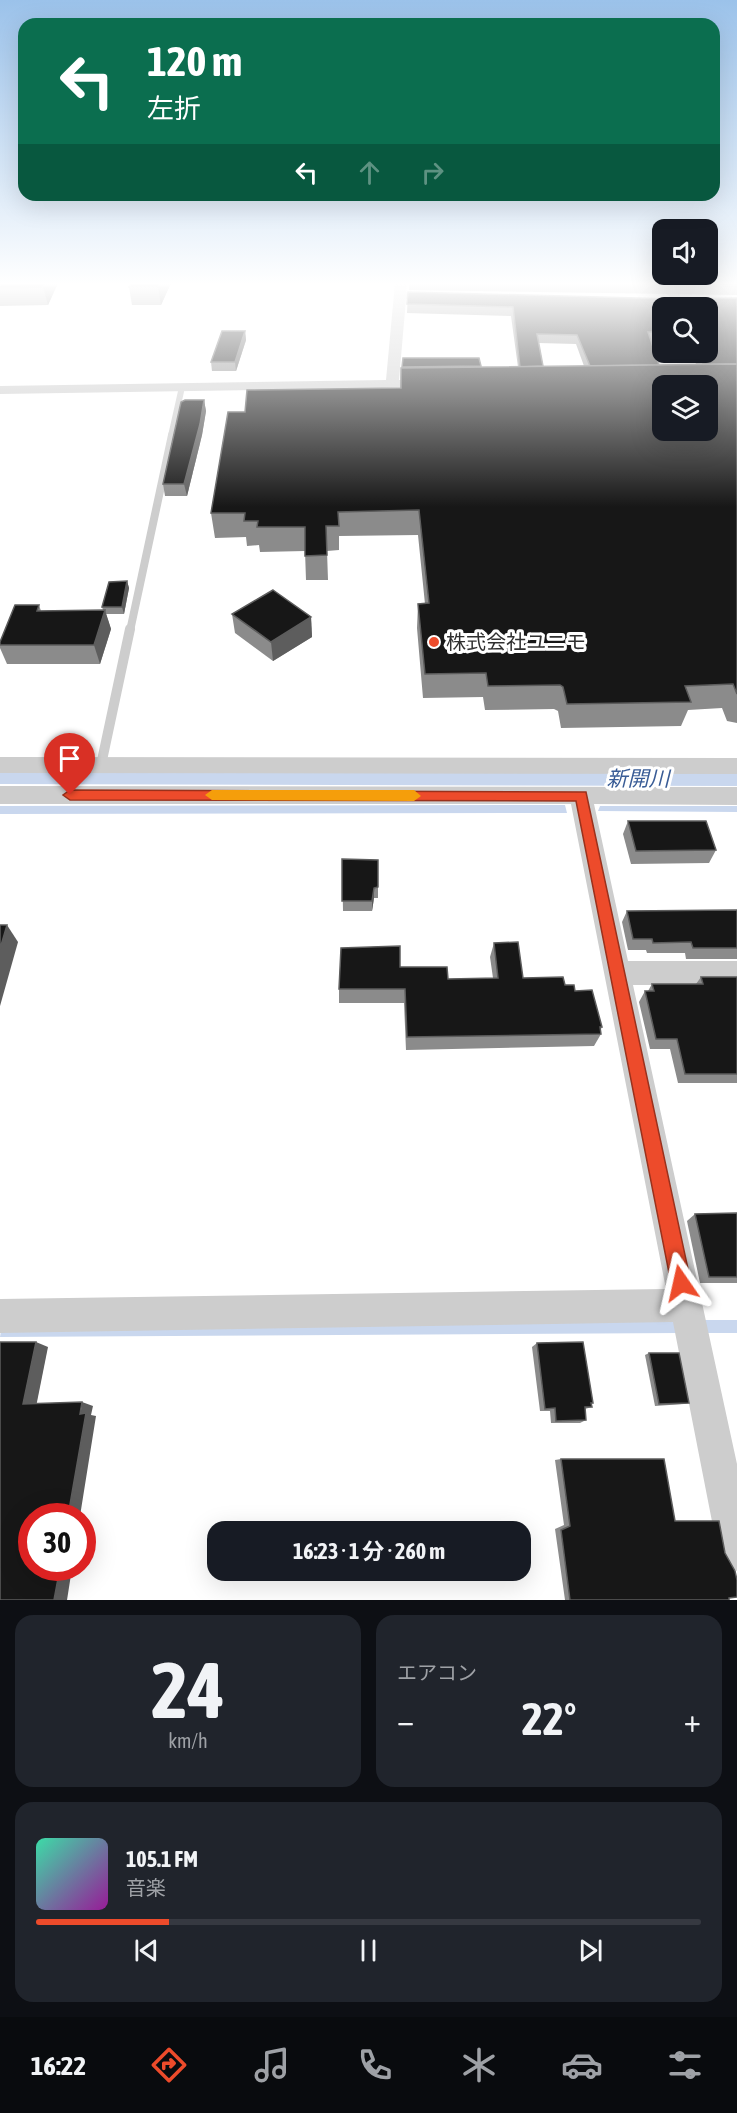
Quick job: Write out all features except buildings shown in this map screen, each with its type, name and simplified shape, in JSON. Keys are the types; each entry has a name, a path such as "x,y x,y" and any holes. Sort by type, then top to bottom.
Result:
{"street":[{"path":"392,385 395,358"},
{"path":"0,390 439,384"},
{"path":"0,765 737,766"},
{"path":"0,795 737,796"},
{"path":"581,796 737,1552"},
{"path":"618,973 737,973"},
{"path":"0,1316 686,1305"}],"lane":[{"path":"101,765 182,387"}],"water":[{"name":"新開川","path":"0,772 737,773 737,786 0,784"},
{"path":"565,805 567,813 0,814 0,806"},
{"path":"600,806 737,806 737,812 598,811"},
{"path":"699,1320 737,1320 737,1333 702,1333"},
{"path":"677,1321 680,1333 0,1337 2,1325"}],"slow traffic":[{"path":"212,795 414,796"}],"place":[{"name":"株式会社ユニモ","path":"434,642"}],"route":[{"path":"70,795 581,796 681,1283"}]}
